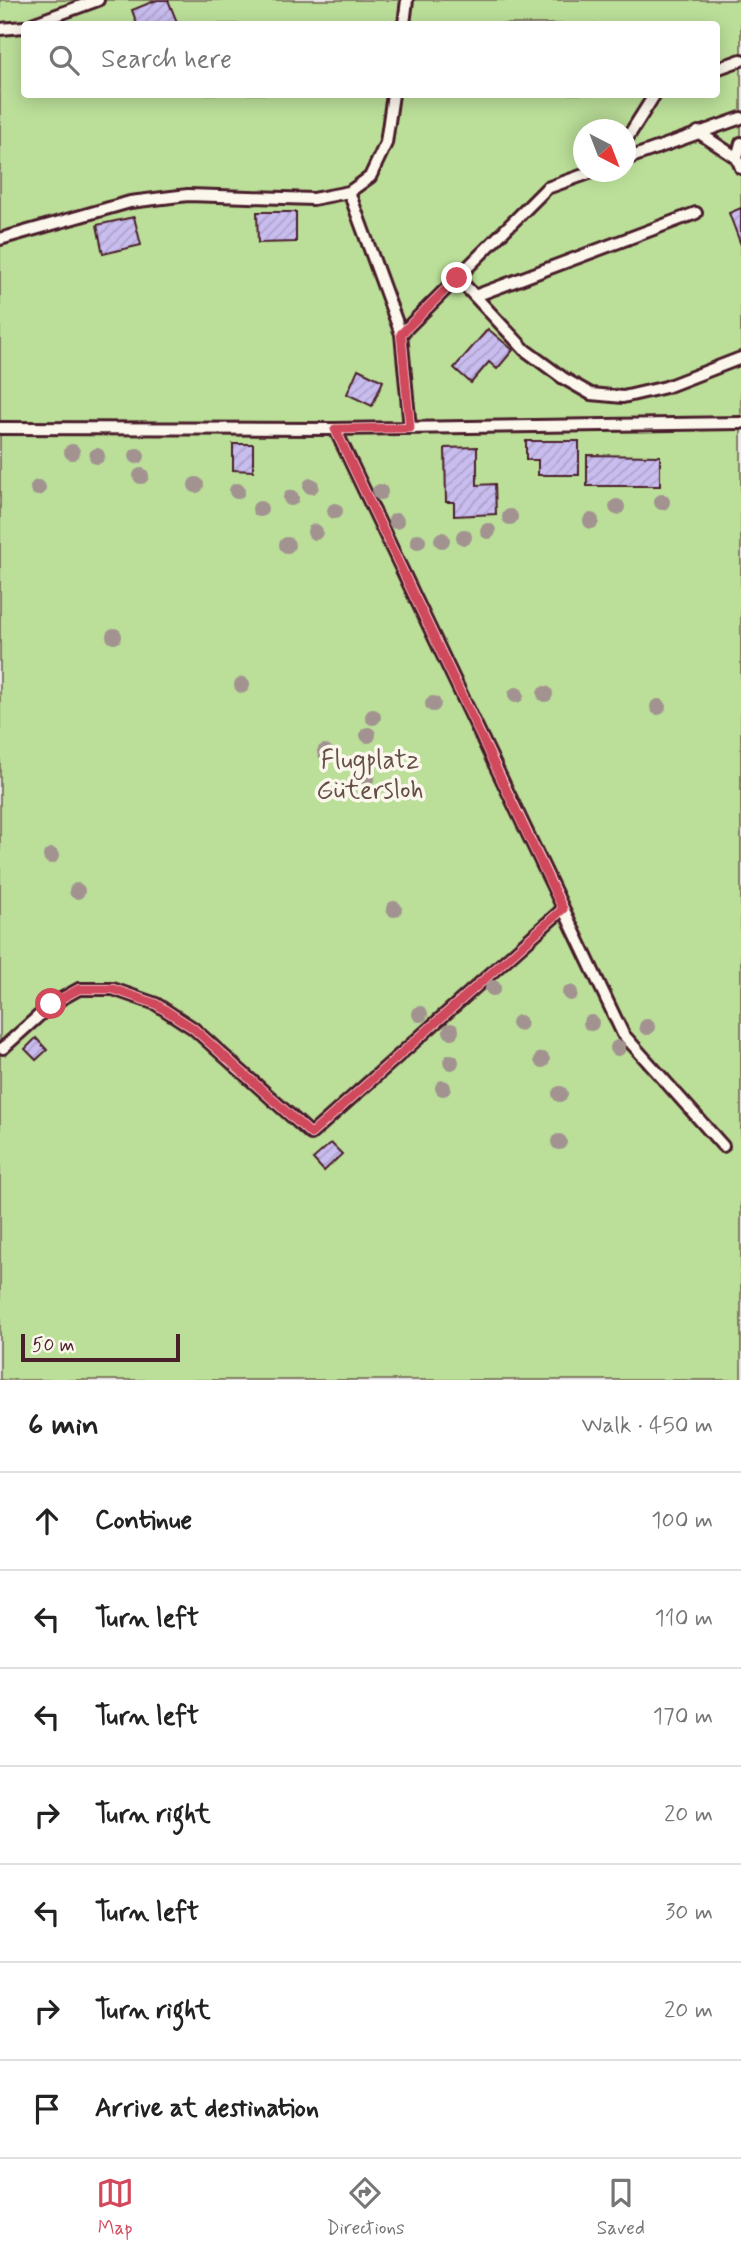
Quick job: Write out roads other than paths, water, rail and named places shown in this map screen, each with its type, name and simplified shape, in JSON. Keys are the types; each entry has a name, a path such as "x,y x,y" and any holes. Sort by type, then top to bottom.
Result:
{"lane":[{"path":"40,21 98,0"},
{"path":"404,21 407,0"},
{"path":"0,29 21,27"},
{"path":"720,68 741,60"},
{"path":"0,239 130,202 188,195 313,199 349,192 370,177 386,143 392,98"},
{"path":"636,123 652,98"},
{"path":"636,155 741,118"},
{"path":"698,132 739,163"},
{"path":"739,163 741,142"},
{"path":"401,334 547,188 573,179"},
{"path":"349,192 401,334 410,428"},
{"path":"475,296 696,213"},
{"path":"457,278 525,350 591,394 623,397 666,387 741,358"},
{"path":"0,428 335,429 741,423"},
{"path":"335,429 622,1034 723,1146"},
{"path":"3,1048 51,1004 79,989 113,989 156,1004 193,1028 311,1134 563,909"}],"park label":[{"name":"Flugplatz Gütersloh","path":"370,776"}]}
